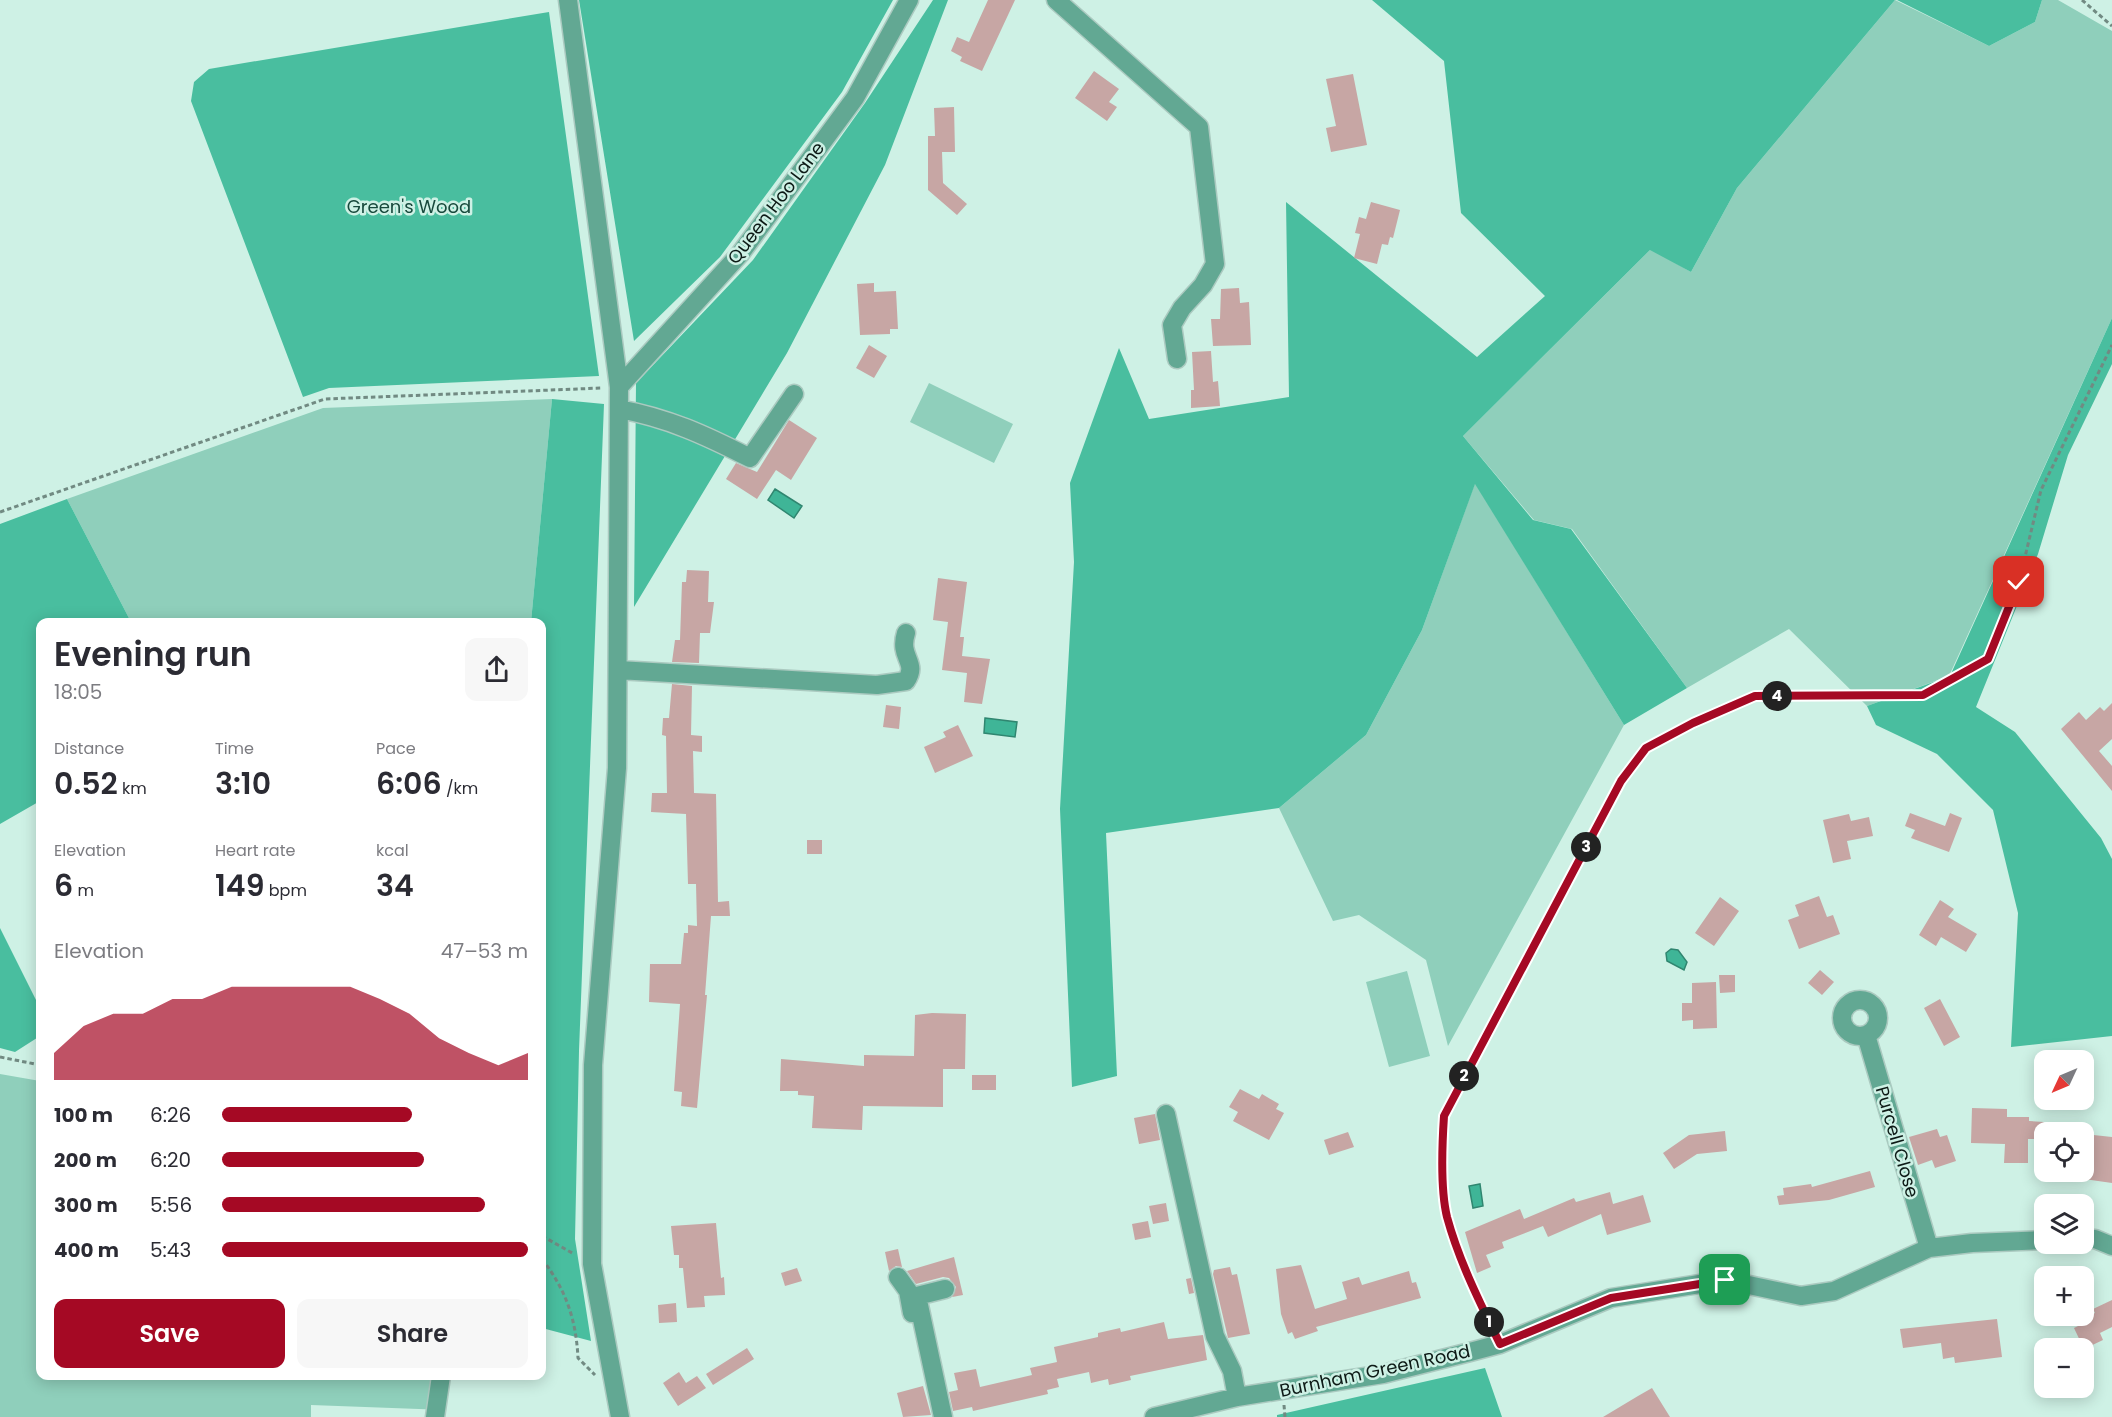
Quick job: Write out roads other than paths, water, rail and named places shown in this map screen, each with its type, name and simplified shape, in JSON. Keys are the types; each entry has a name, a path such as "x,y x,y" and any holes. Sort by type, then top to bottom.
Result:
{"street":[{"path":"568,0 619,387 617,768 593,1065 592,1264 620,1417"},
{"name":"Queen Hoo Lane","path":"619,387 740,254 855,98 909,0"},
{"path":"1056,0 1199,127 1215,264 1203,285 1182,308 1172,325 1177,359"},
{"path":"619,409 658,416 704,434 750,458 794,394"},
{"path":"618,670 877,686 906,681 912,673 912,667 903,653 906,633"},
{"name":"Purcell Close","path":"1866,1035 1929,1248"},
{"path":"1166,1114 1215,1336 1232,1371 1237,1398"},
{"path":"2094,1239 2112,1246"},
{"name":"Burnham Green Road","path":"1154,1417 1237,1398 1383,1374 1500,1344 1611,1298 1725,1280 1801,1296 1834,1291 1929,1248 1972,1243 2034,1240"},
{"path":"897,1277 908,1291 935,1417"},
{"path":"943,1417 917,1296 945,1289"},
{"path":"435,1417 440,1380"}],"park label":[{"name":"Green's Wood","path":"409,207"}]}
